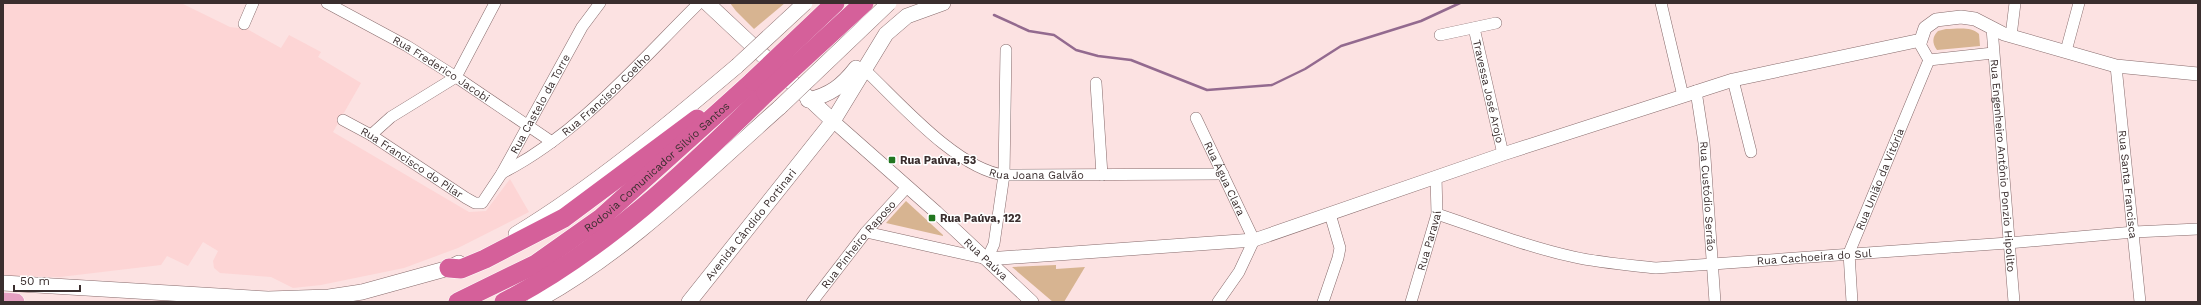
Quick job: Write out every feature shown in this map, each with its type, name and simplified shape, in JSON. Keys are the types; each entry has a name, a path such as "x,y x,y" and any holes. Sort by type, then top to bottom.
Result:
{"highway":[{"name":"Rodovia Comunicador Silvio Santos","path":"504,302 556,272 600,241 705,152 756,86 835,3"},
{"name":"Rodovia Comunicador Silvio Santos","path":"458,302 536,264 601,218 756,86 864,3"},
{"path":"449,268 461,269 485,259 564,218 710,108 756,86"}],"main road":[{"path":"707,3 808,100 833,121"},
{"path":"722,3 722,12 726,22"},
{"path":"3,283 268,299 329,297 362,292 449,268 501,243 570,199 639,148 737,66 806,3"},
{"path":"535,302 568,284 622,245 780,107 890,3"},
{"name":"Avenida Cândido Portinari","path":"813,147 818,124 817,116 808,100 822,97 837,89 845,82 868,52 881,41 896,24 918,6 943,3"},
{"name":"Avenida Cândido Portinari","path":"689,302 833,121 865,70 881,41"},
{"path":"3,301 16,302"}],"street":[{"path":"244,24 253,3"},
{"name":"Rua Frederico Jacobi","path":"327,3 407,46 456,77 552,142"},
{"path":"372,135 391,117 456,77 495,3"},
{"name":"Rua Castelo da Torre","path":"481,204 486,200 502,174 582,27 600,3"},
{"name":"Rua Francisco Coelho","path":"502,174 527,160 552,142 610,91 699,3"},
{"path":"1661,3 1683,96"},
{"path":"2012,36 2015,3"},
{"path":"2066,51 2079,3"},
{"path":"1993,54 1929,60 1921,46 1921,40 1925,28 1936,20 1961,16 1975,19 2012,36 2116,66 2198,74"},
{"name":"Travessa José Arojo","path":"1440,35 1496,23"},
{"name":"Travessa José Arojo","path":"1474,28 1503,154"},
{"name":"Rua Engenheiro Antônio Ponzio Hipolito","path":"1992,28 2008,243 2014,302"},
{"path":"866,232 987,259 1254,240 1503,154 1696,91 1733,80 1921,40"},
{"path":"987,259 994,244 1004,175 1006,50"},
{"name":"Rua União da Vitória","path":"1852,302 1849,253 1929,60"},
{"name":"Rua Santa Francisca","path":"2116,66 2140,302"},
{"name":"Rua Joana Galvão","path":"865,70 958,156 991,174 1223,174"},
{"path":"1733,80 1751,152"},
{"path":"1096,83 1102,175"},
{"name":"Rua Custódio Serrão","path":"1696,91 1704,144 1714,302"},
{"name":"Rua Água Clara","path":"1196,118 1254,240"},
{"name":"Rua Francisco do Pilar","path":"343,120 372,135 466,198 481,204"},
{"name":"Rua Paúva","path":"833,121 987,259 1032,302"},
{"name":"Rua Paravaí","path":"1411,302 1437,214 1436,177"},
{"name":"Rua Pinheiro Raposo","path":"812,302 866,232 907,187"},
{"path":"1323,302 1340,248 1330,214"},
{"name":"Rua Cachoeira do Sul","path":"1437,214 1532,246 1574,257 1617,264 1656,268 1849,253 2008,243 2134,232 2198,229"},
{"path":"1218,302 1239,272 1254,240"}],"shaded area":[{"path":"3,3 181,3 230,27 247,29 281,48 289,35 321,52 318,57 361,83 333,132 469,212 486,211 510,179 529,212 458,248 404,268 321,285 293,288 271,277 220,273 214,268 213,261 218,251 203,242 188,266 167,256 161,265 60,277 3,276"},
{"path":"730,3 785,3 754,29"},
{"path":"1964,28 1976,31 1979,34 1980,46 1937,50 1934,45 1934,38 1938,31"},
{"path":"906,201 943,235 943,236 886,223"},
{"path":"1056,265 1056,269 1085,267 1064,302 1053,302 1012,267"}],"waterway":[{"path":"994,15 1029,31 1054,35 1076,50 1098,56 1131,60 1207,90 1272,85 1305,69 1341,46 1421,21 1460,3"}],"place":[{"name":"Rua Paúva, 53","path":"892,160"},
{"name":"Rua Paúva, 122","path":"932,218"}]}
